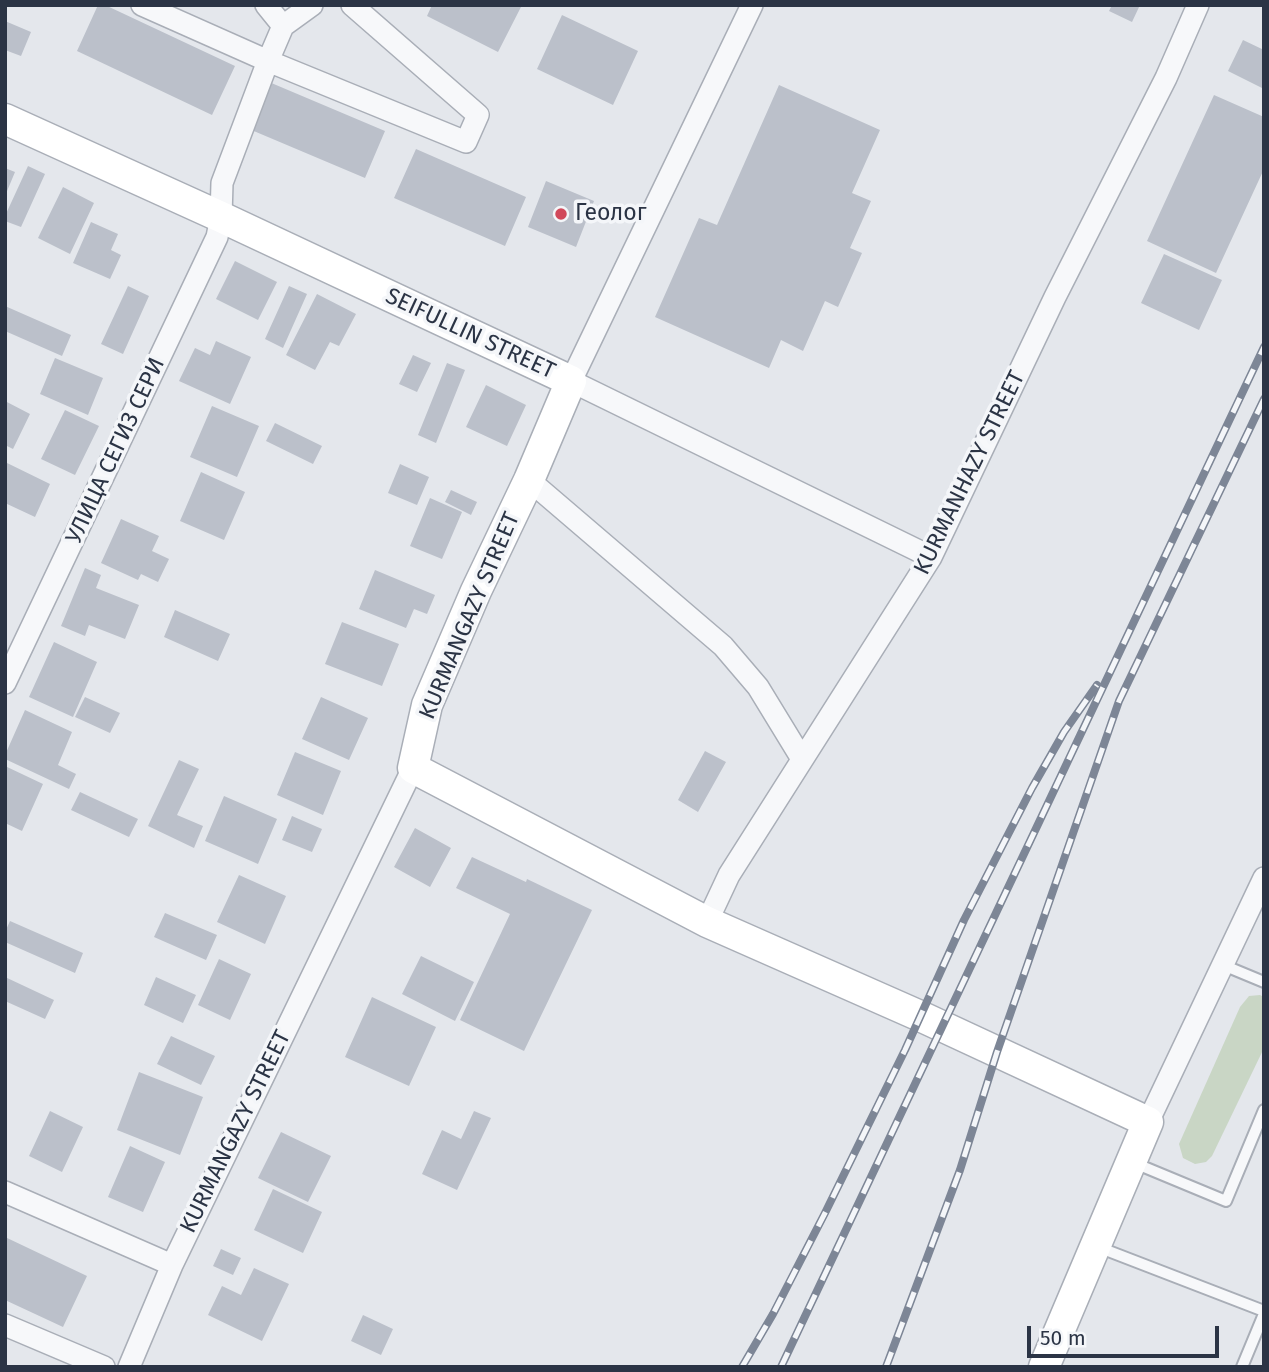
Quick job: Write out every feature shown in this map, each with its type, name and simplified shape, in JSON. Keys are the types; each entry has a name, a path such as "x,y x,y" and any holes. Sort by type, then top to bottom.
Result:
{"main road":[{"name":"SEIFULLIN STREET","path":"5,119 571,381"},
{"name":"KURMANGAZY STREET","path":"413,768 427,705 571,381"},
{"path":"413,768 707,922 920,1016 1148,1122 1044,1367"}],"street":[{"path":"142,5 268,61 466,142 478,116 352,5"},
{"path":"266,5 283,26 312,5"},
{"name":"KURMANGAZY STREET","path":"571,381 752,5"},
{"name":"KURMANHAZY STREET","path":"707,922 729,875 932,557 1055,298 1166,78 1198,5"},
{"name":"УЛИЦА СЕГИЗ СЕРИ","path":"5,682 217,237 221,217 222,183 283,26"},
{"name":"SEIFULLIN STREET","path":"571,381 932,557"},
{"path":"529,480 723,646 758,687 802,758"},
{"name":"KURMANGAZY STREET","path":"129,1367 172,1265 413,768"},
{"path":"1148,1122 1264,878"},
{"path":"5,1192 172,1265"},
{"path":"5,1325 104,1367"}],"lane":[{"path":"1223,965 1264,982"},
{"path":"1131,1162 1226,1201 1264,1110"},
{"path":"1095,1246 1264,1312 1242,1367"}],"green space":[{"path":"1249,996 1264,997 1264,1048 1212,1156 1206,1162 1195,1164 1183,1158 1179,1144 1240,1007"}],"building":[{"path":"98,5 105,5 235,66 212,115 77,51"},
{"path":"432,5 522,5 498,52 427,16"},
{"path":"1112,5 1140,5 1132,22 1109,11"},
{"path":"562,15 638,51 613,105 537,69"},
{"path":"5,21 31,32 21,56 5,50"},
{"path":"1243,40 1264,50 1264,89 1228,71"},
{"path":"269,82 385,131 365,178 249,129"},
{"path":"779,85 880,130 852,193 871,201 850,248 862,253 838,307 825,301 803,351 781,340 769,368 655,317 699,218 717,225"},
{"path":"1214,95 1264,117 1264,169 1216,273 1147,241"},
{"path":"416,149 526,197 505,246 394,198"},
{"path":"28,166 45,174 21,227 5,221 5,216"},
{"path":"5,168 15,172 5,196"},
{"name":"Геолог","path":"546,181 594,201 576,247 528,227"},
{"path":"63,187 94,203 70,254 38,238"},
{"path":"91,222 118,234 111,250 121,255 110,279 73,263"},
{"path":"1164,254 1222,280 1199,330 1141,303"},
{"path":"235,261 277,282 258,320 216,299"},
{"path":"128,286 149,296 123,354 101,344"},
{"path":"289,286 307,294 283,348 265,339"},
{"path":"317,294 356,314 339,346 330,342 315,370 286,355"},
{"path":"5,306 71,335 62,356 5,331"},
{"path":"216,341 251,357 230,404 179,381 195,348 210,355"},
{"path":"413,355 431,363 417,392 399,384"},
{"path":"55,358 103,378 88,415 40,394"},
{"path":"447,363 465,370 436,443 418,435"},
{"path":"486,385 526,405 507,446 466,427"},
{"path":"5,401 30,414 13,449 5,445"},
{"path":"212,406 259,426 237,477 190,457"},
{"path":"65,410 99,426 75,475 41,459"},
{"path":"275,423 322,446 313,464 266,441"},
{"path":"5,462 50,484 35,517 5,503"},
{"path":"400,464 429,477 417,505 388,493"},
{"path":"201,472 245,492 224,540 180,521"},
{"path":"451,490 477,502 471,515 445,502"},
{"path":"430,498 462,512 442,559 410,546"},
{"path":"121,519 159,536 152,551 169,559 158,582 141,574 138,580 101,563"},
{"path":"85,568 101,575 96,588 139,605 125,639 89,625 85,636 61,626"},
{"path":"375,570 435,595 427,614 414,609 406,628 359,609"},
{"path":"175,610 230,634 218,661 164,637"},
{"path":"342,622 399,644 382,686 325,664"},
{"path":"54,642 97,662 73,717 29,697"},
{"path":"85,697 120,713 110,733 75,717"},
{"path":"321,697 368,718 349,760 302,739"},
{"path":"25,710 72,732 58,765 76,774 69,789 5,759"},
{"path":"705,751 726,762 698,812 678,800"},
{"path":"295,752 341,771 323,815 277,795"},
{"path":"179,760 199,769 177,815 203,826 194,848 148,826"},
{"path":"5,766 43,784 22,831 5,823"},
{"path":"80,792 138,819 129,837 71,810"},
{"path":"224,796 277,819 258,864 205,841"},
{"path":"292,816 322,829 312,852 282,840"},
{"path":"415,828 451,848 430,887 394,867"},
{"path":"472,857 592,910 524,1051 460,1020 510,914 456,888"},
{"path":"239,875 286,896 265,944 217,922"},
{"path":"165,913 217,935 206,960 154,937"},
{"path":"10,921 83,953 75,973 5,942 5,932"},
{"path":"421,956 474,982 455,1021 402,994"},
{"path":"219,959 251,974 230,1020 198,1005"},
{"path":"5,977 54,1000 45,1019 5,1001"},
{"path":"156,977 196,995 183,1023 144,1005"},
{"path":"372,997 436,1027 409,1086 345,1057"},
{"path":"171,1036 215,1056 201,1085 157,1064"},
{"path":"139,1072 203,1097 180,1155 117,1130"},
{"path":"50,1111 83,1127 62,1172 29,1156"},
{"path":"474,1111 491,1118 457,1190 422,1174 442,1130 461,1139"},
{"path":"281,1132 331,1156 308,1202 258,1178"},
{"path":"130,1146 165,1162 143,1212 108,1197"},
{"path":"273,1189 322,1212 303,1253 254,1230"},
{"path":"5,1237 87,1276 63,1327 5,1300"},
{"path":"221,1249 241,1258 233,1275 213,1266"},
{"path":"254,1268 289,1284 262,1341 208,1315 222,1286 241,1295"},
{"path":"363,1315 393,1329 381,1355 351,1341"}],"railway":[{"path":"781,1367 1264,347"},
{"path":"886,1367 960,1170 997,1052 1119,701 1264,399"},
{"path":"742,1367 773,1314 825,1213 905,1050 964,920 1032,788 1064,732 1097,685"}],"place":[{"name":"Геолог","path":"561,214"}]}
